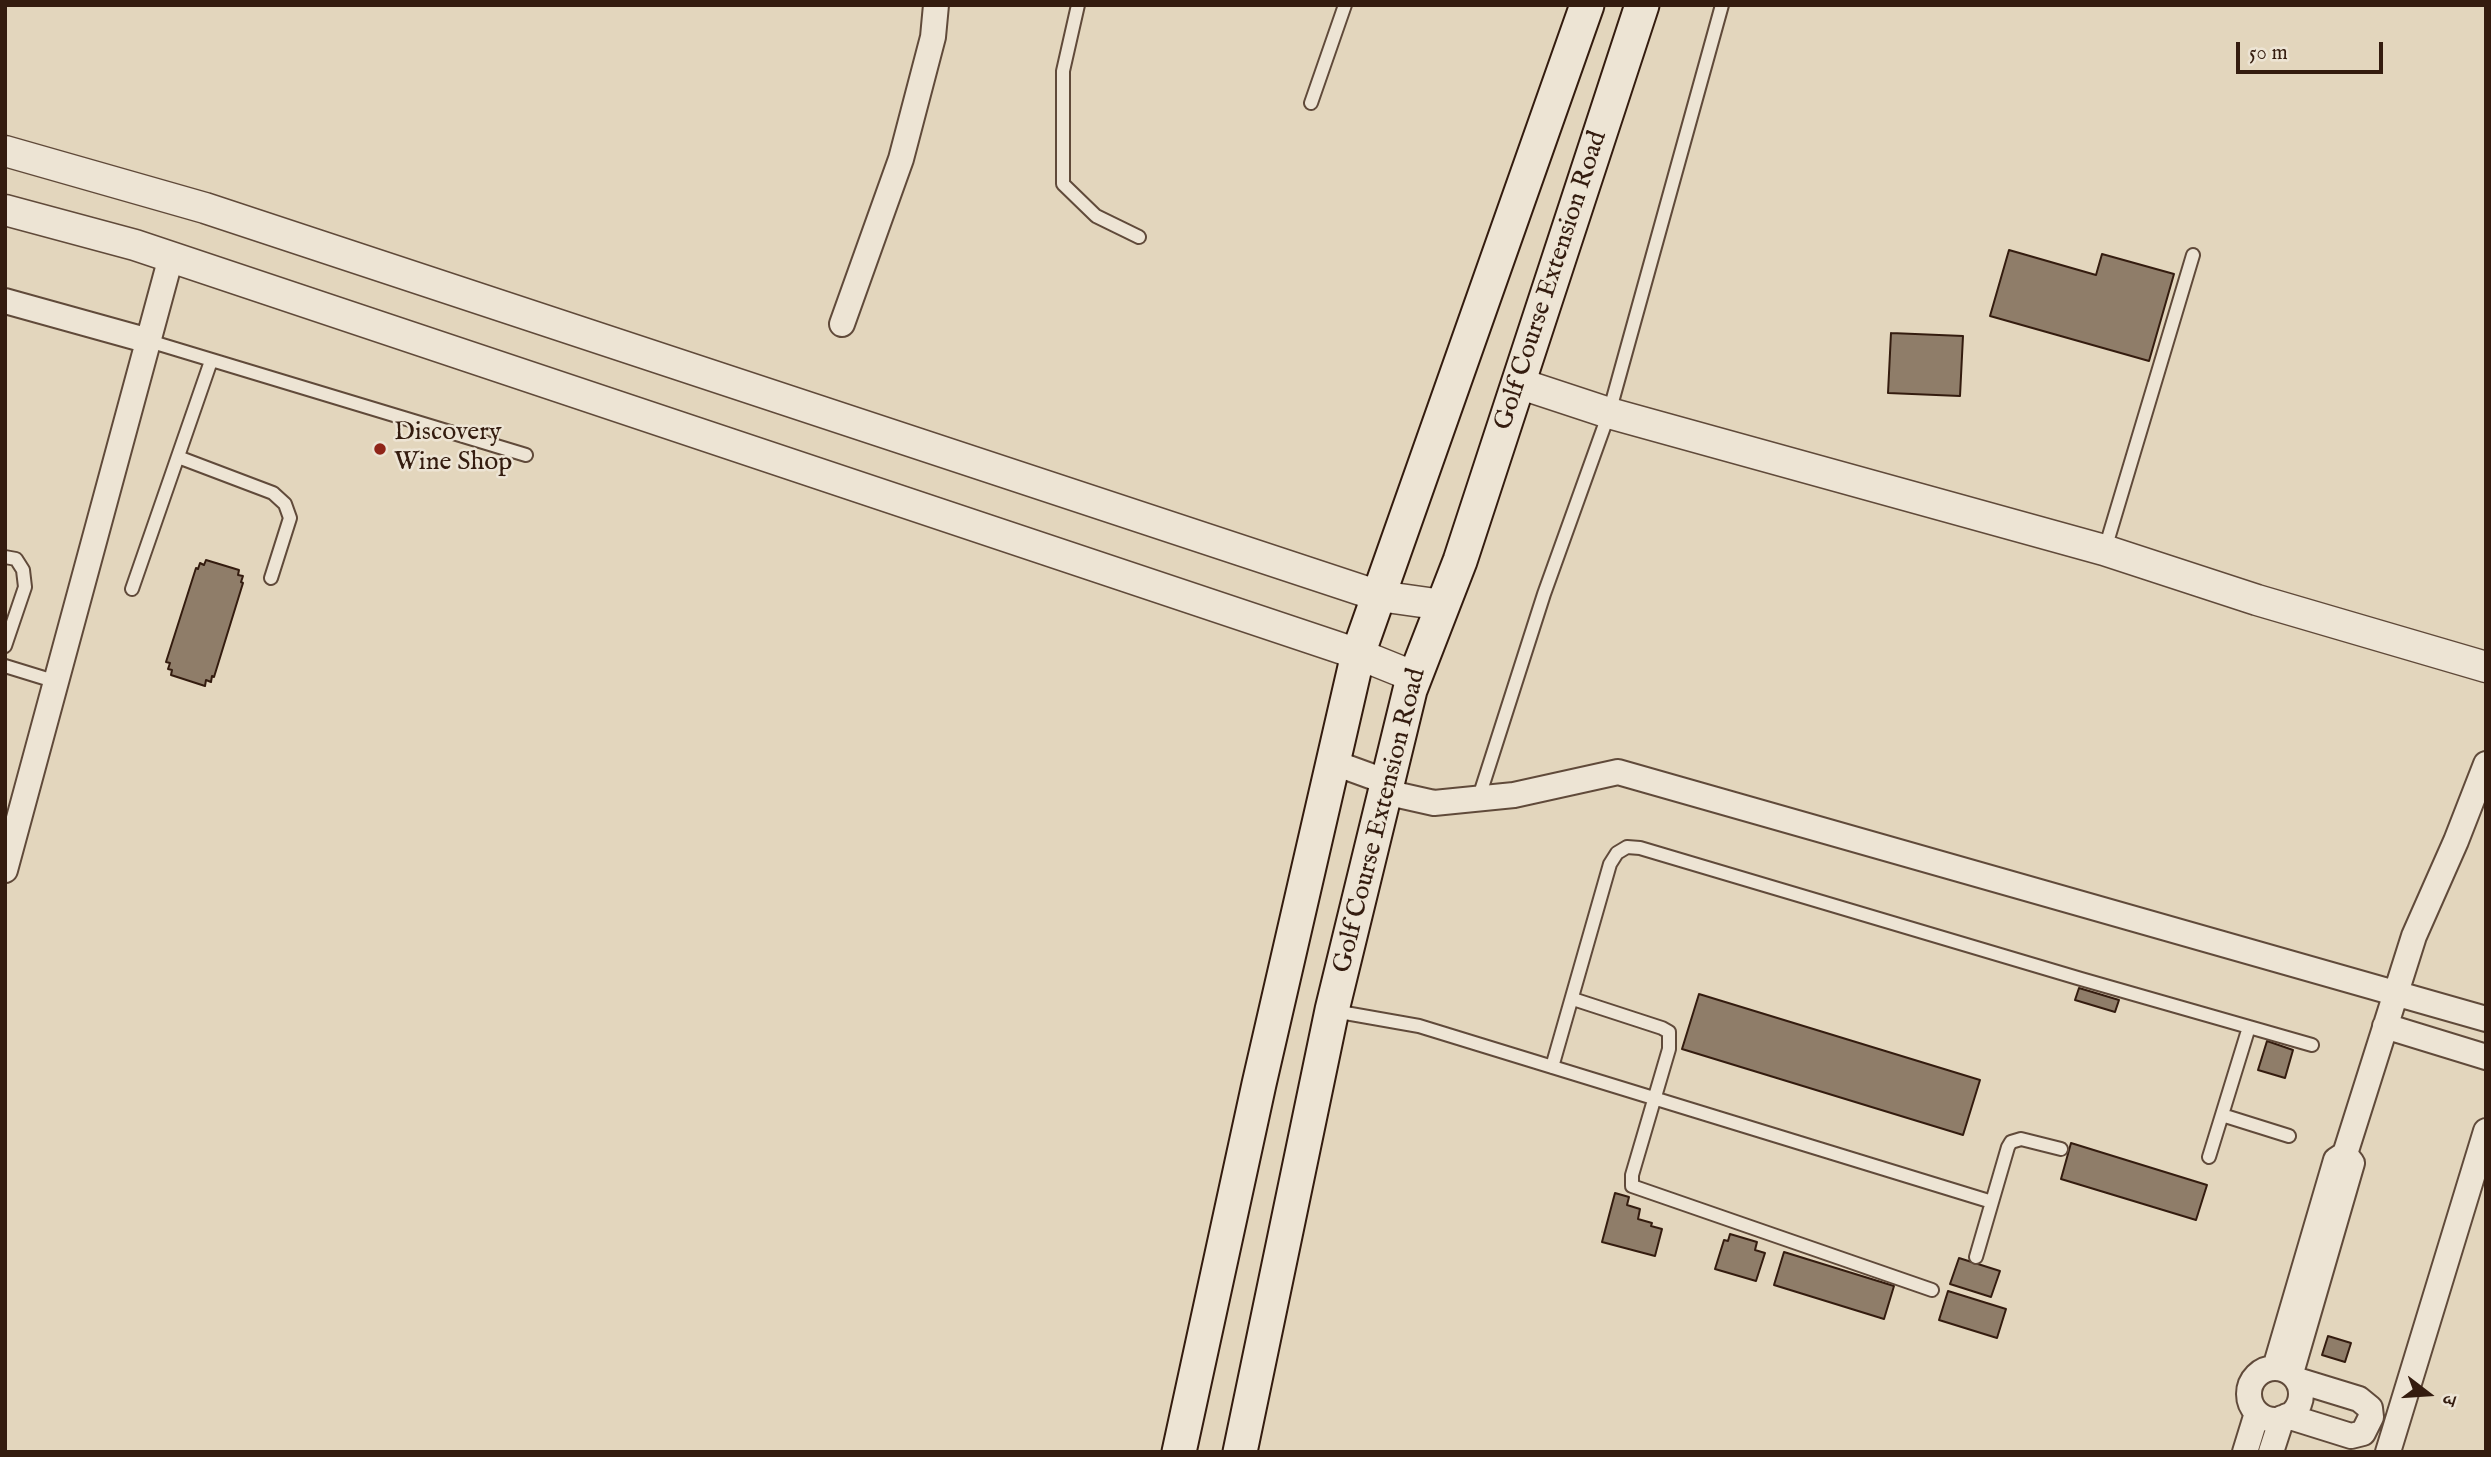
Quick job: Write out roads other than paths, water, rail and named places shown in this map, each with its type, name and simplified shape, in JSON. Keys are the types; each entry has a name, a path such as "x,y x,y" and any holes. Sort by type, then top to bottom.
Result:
{"main road":[{"path":"1179,1452 1358,654 1587,5"},
{"name":"Golf Course Extension Road","path":"1240,1452 1332,1010 1415,677 1443,605 1518,383 1642,5"}],"street":[{"path":"842,324 901,159 933,37 936,5"},
{"path":"5,151 205,208 1379,596 1443,605"},
{"path":"5,210 135,245 1358,654 1415,677"},
{"path":"5,870 171,257"},
{"path":"5,301 149,341"},
{"path":"1518,383 1609,413 2104,550 2269,604 2486,667"},
{"path":"1332,762 1386,787 1434,803 1514,795 1618,772 2486,1019"},
{"path":"2285,1417 2351,1436 2363,1433 2371,1417 2370,1408 2359,1399 2287,1374 2259,1374 2249,1388 2252,1406 2257,1413 2272,1420 2285,1417 2294,1411 2300,1396 2287,1374 2336,1160 2345,1154 2414,936 2456,842 2486,764"},
{"path":"2385,1026 2486,1057"},
{"path":"2388,1452 2486,1132"},
{"path":"2245,1452 2257,1413"},
{"path":"2272,1452 2285,1417"}],"lane":[{"path":"1077,5 1063,71 1063,184 1096,216 1139,237"},
{"path":"1311,103 1345,5"},
{"path":"1479,797 1544,594 1609,413 1722,5"},
{"path":"2104,550 2193,255"},
{"path":"149,341 526,455"},
{"path":"132,589 211,360"},
{"path":"178,457 273,493 285,504 289,518 271,578"},
{"path":"5,557 16,559 23,570 25,586 5,646"},
{"path":"5,666 57,682"},
{"path":"1552,1068 1610,864 1617,853 1627,847 1640,848 2312,1045"},
{"path":"1573,999 1669,1032 1669,1049 1632,1175 1632,1186 1635,1189 1932,1290"},
{"path":"1332,1010 1419,1026 1992,1202"},
{"path":"2209,1157 2249,1027"},
{"path":"2222,1115 2289,1136"},
{"path":"1976,1257 2008,1147 2015,1139 2062,1149"}],"place":[{"name":"Discovery Wine Shop","path":"380,449"}]}
